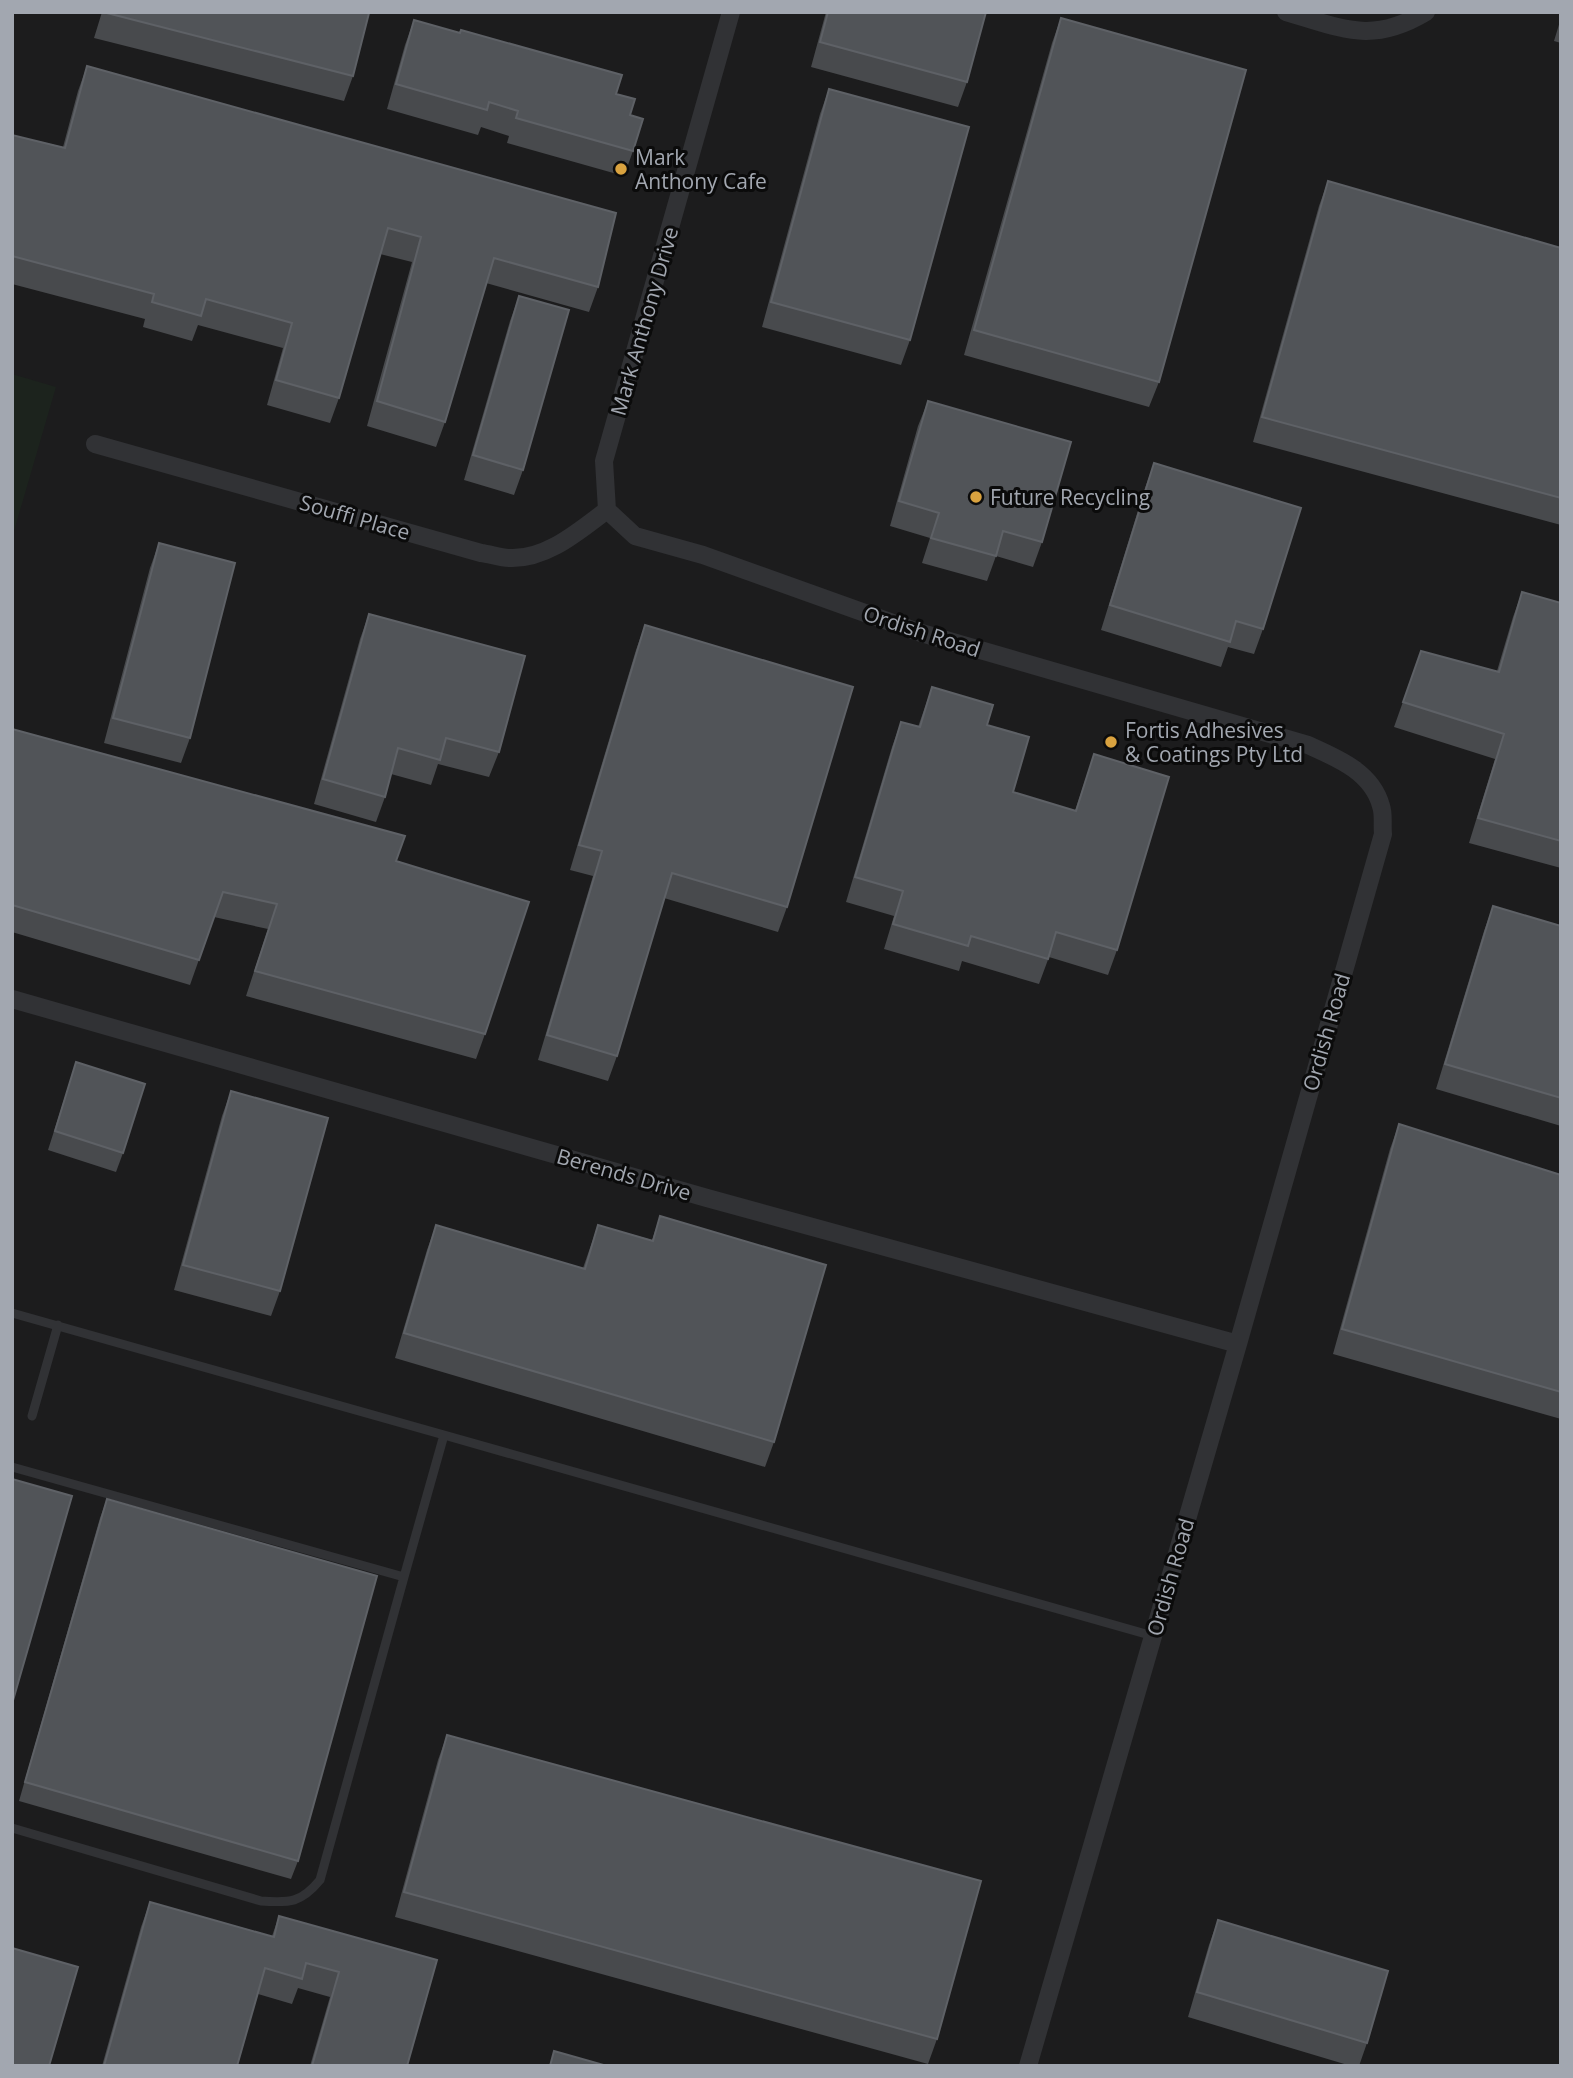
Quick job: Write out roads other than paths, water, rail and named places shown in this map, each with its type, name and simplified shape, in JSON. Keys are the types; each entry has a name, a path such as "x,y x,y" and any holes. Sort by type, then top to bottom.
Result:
{"street":[{"name":"Mark Anthony Drive","path":"607,510 604,461 731,12"},
{"path":"1286,12 1341,28 1374,32 1406,23 1426,12"},
{"name":"Souffi Place","path":"95,444 481,553 509,558 531,555 551,548 607,510"},
{"name":"Ordish Road","path":"607,510 635,536 703,555 918,632 1308,745 1343,760 1367,780 1381,806 1382,834 1238,1344 1028,2066"},
{"name":"Berends Drive","path":"12,999 706,1198 1238,1344"}],"lane":[{"path":"12,1313 1153,1636"},
{"path":"32,1416 58,1325"},
{"path":"12,1828 261,1901 298,1900 310,1893 320,1880 444,1435"},
{"path":"12,1467 404,1577"}],"place":[{"name":"Mark Anthony Cafe","path":"621,169"},
{"name":"Future Recycling","path":"976,497"},
{"name":"Fortis Adhesives & Coatings Pty Ltd","path":"1111,742"}]}
